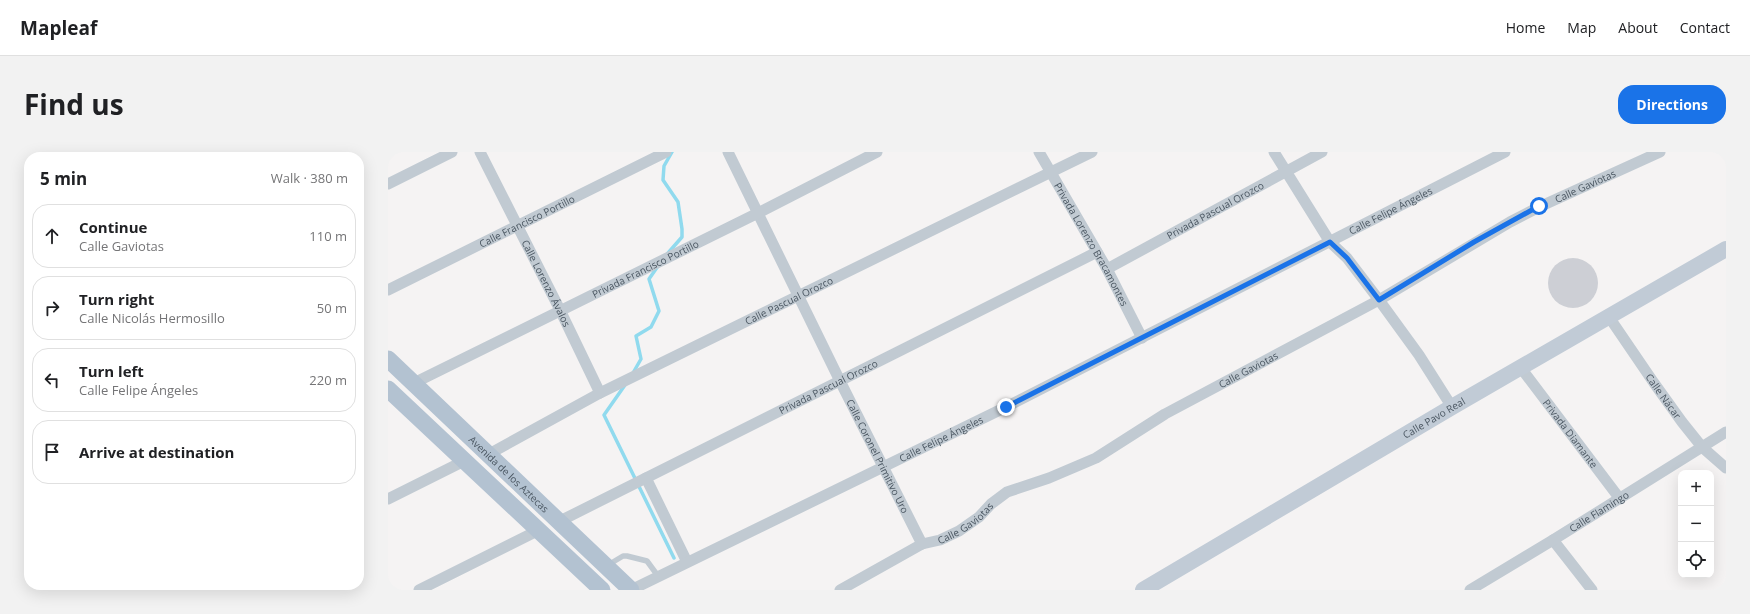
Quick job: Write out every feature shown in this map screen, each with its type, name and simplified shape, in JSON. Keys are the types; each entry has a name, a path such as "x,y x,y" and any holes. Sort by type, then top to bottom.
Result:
{"main road":[{"name":"Avenida de los Aztecas","path":"388,359 631,590"},
{"name":"Avenida de los Aztecas","path":"390,394 464,460 602,590"}],"street":[{"path":"388,184 452,152"},
{"name":"Calle Lorenzo Ávalos","path":"480,152 600,393"},
{"name":"Calle Francisco Portillo","path":"388,290 666,152"},
{"name":"Calle Coronel Primitivo Uro","path":"728,152 922,544"},
{"name":"Privada Francisco Portillo","path":"414,383 758,213 877,152"},
{"name":"Privada Lorenzo Bracamontes","path":"1038,152 1107,269 1142,338"},
{"name":"Calle Pascual Orozco","path":"489,454 600,393 1092,152"},
{"path":"1274,152 1330,242 1347,258 1379,300 1419,355 1452,407"},
{"name":"Privada Pascual Orozco","path":"1107,269 1322,152"},
{"name":"Calle Felipe Ángeles","path":"631,590 1142,338 1505,152"},
{"name":"Calle Gaviotas","path":"840,590 922,544 940,540 959,531 979,517 991,504 1007,492 1049,478 1096,458 1165,414 1379,300 1539,206 1660,152"},
{"name":"Calle Pavo Real","path":"1143,590 1452,407 1726,249"},
{"name":"Privada Pascual Orozco","path":"560,521 1097,252"},
{"name":"Calle Nácar","path":"1609,317 1654,383 1702,446 1726,468"},
{"name":"Privada Diamante","path":"1521,368 1620,498"},
{"name":"Calle Flamingo","path":"1470,590 1726,432"},
{"path":"388,499 464,460"},
{"path":"646,478 687,562"},
{"path":"419,590 539,530"},
{"path":"1553,540 1592,590"}],"lane":[{"path":"606,566 623,556 628,556 647,561 658,576"}],"building":[{"path":"1573,258 1582,260 1593,269 1598,283 1596,292 1587,303 1573,308 1564,306 1553,297 1548,283 1550,274 1559,263"}],"waterway":[{"path":"668,253 682,237 678,202 663,180 664,166 672,152"},
{"path":"633,373 641,359 636,336 651,327 659,311 649,279 658,266"},
{"path":"625,385 604,415 674,558"}],"route":[{"path":"1006,407 1330,242 1347,258 1379,300 1448,257 1539,206"}]}
